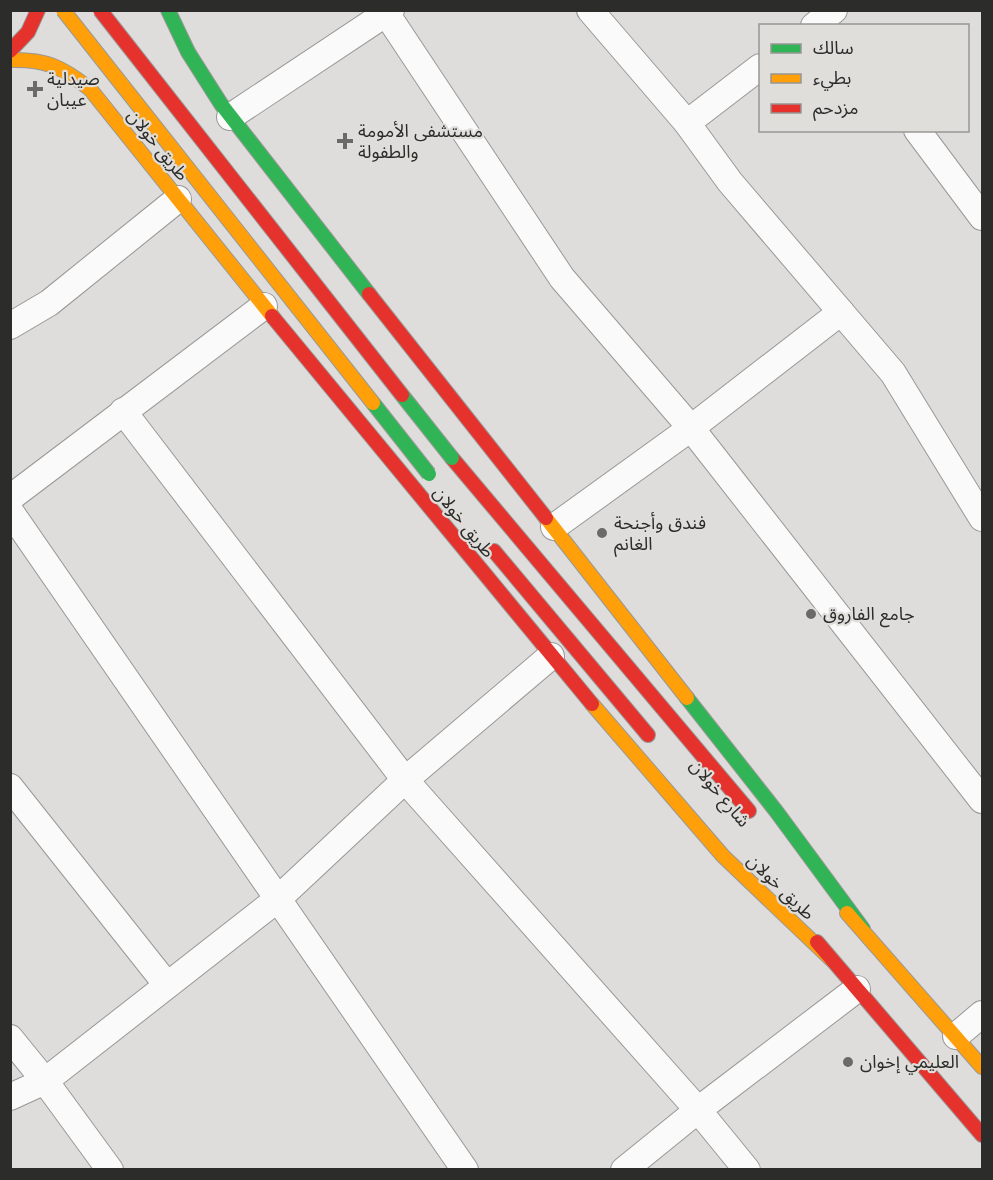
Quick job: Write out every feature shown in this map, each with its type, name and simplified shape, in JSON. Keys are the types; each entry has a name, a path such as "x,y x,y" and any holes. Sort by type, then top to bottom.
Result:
{"main road":[{"path":"10,51 28,32 38,10"},
{"name":"طريق خولان","path":"63,10 433,479"},
{"path":"84,10 79,48 90,89"},
{"name":"طريق خولان","path":"100,10 452,458"},
{"name":"طريق خولان","path":"168,10 215,111 554,527 776,811 863,929"},
{"path":"10,60 31,59 60,66 90,89"},
{"name":"طريق خولان","path":"90,89 264,306 551,656 723,856 832,960"},
{"path":"147,159 215,111"},
{"name":"شارع خولان","path":"452,458 760,825"},
{"path":"482,537 656,744"},
{"path":"792,857 863,929 982,1067"},
{"path":"768,879 856,989 982,1135"}],"street":[{"path":"590,10 687,123 730,182 893,373 982,518"},
{"path":"215,111 389,12 562,278 691,428 982,800"},
{"path":"687,123 759,68"},
{"path":"918,132 982,217"},
{"path":"10,326 49,303 178,199"},
{"path":"10,498 264,306"},
{"path":"554,527 691,428 841,312"},
{"path":"123,411 405,780 698,1110 747,1170"},
{"path":"10,510 465,1170"},
{"path":"10,1097 45,1081 279,898 405,780 551,656"},
{"path":"10,787 167,985"},
{"path":"624,1170 856,989"},
{"path":"956,1036 982,1014"},
{"path":"10,1038 45,1081 110,1170"}],"traffic: fast":[{"path":"168,10 188,52 221,104 369,294"},
{"path":"402,395 452,458"},
{"path":"373,403 429,474"},
{"path":"687,698 776,811 863,929"}],"traffic: slow":[{"path":"63,10 373,403"},
{"path":"10,60 34,61 53,66 71,75 90,89 272,316"},
{"path":"546,518 687,698"},
{"path":"592,704 723,856 832,960"},
{"path":"847,913 982,1067"}],"traffic: jam":[{"path":"10,51 28,32 38,10"},
{"path":"100,10 402,395"},
{"path":"369,294 546,518"},
{"path":"272,316 592,704"},
{"path":"452,458 749,811"},
{"path":"494,551 648,735"},
{"path":"817,942 982,1135"}],"place":[{"name":"صيدلية عيبان","path":"35,89"},
{"name":"مستشفى الأمومة والطفولة","path":"345,141"},
{"name":"فندق وأجنحة الغانم","path":"602,533"},
{"name":"جامع الفاروق","path":"811,614"},
{"name":"العليمي إخوان","path":"848,1062"}]}
